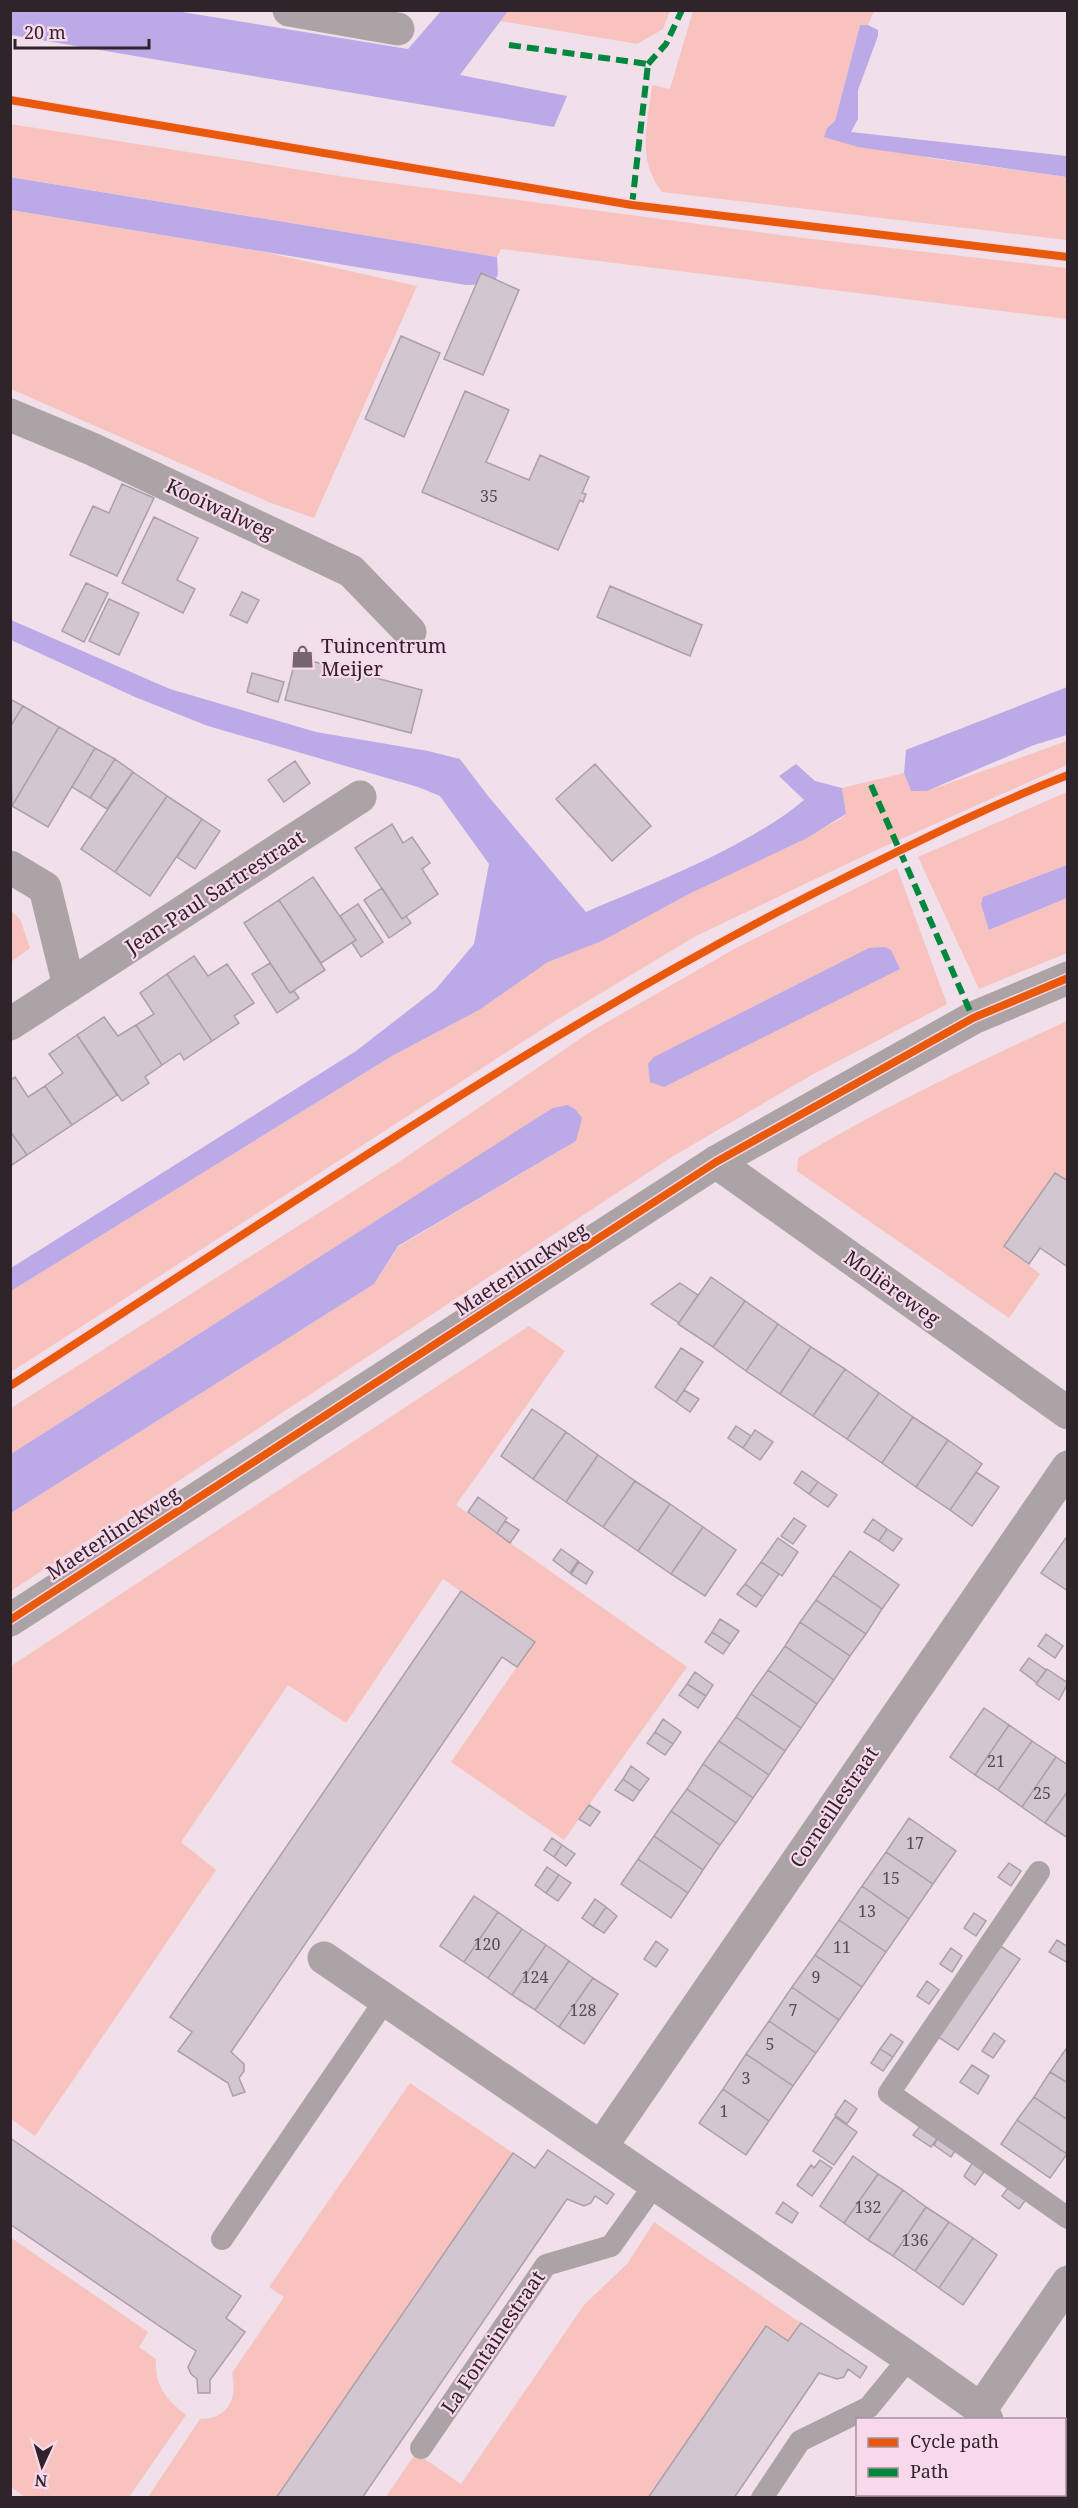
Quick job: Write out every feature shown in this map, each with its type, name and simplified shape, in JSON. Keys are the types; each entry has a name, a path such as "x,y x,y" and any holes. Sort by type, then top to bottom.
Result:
{"street":[{"path":"289,10 398,28"},
{"name":"Kooiwalweg","path":"10,415 102,454 351,571 410,632"},
{"name":"Jean-Paul Sartrestraat","path":"10,1024 360,797"},
{"path":"10,867 45,888 69,986"},
{"name":"Maeterlinckweg","path":"10,1620 716,1162 973,1018 1068,978"},
{"name":"Molièreweg","path":"716,1162 1068,1413"},
{"name":"Corneillestraat","path":"601,2147 1068,1467"},
{"path":"324,1958 909,2358 984,2414 1068,2282"}],"lane":[{"path":"1039,1872 889,2093 1068,2218"},
{"path":"222,2239 386,1999"},
{"name":"La Fontainestraat","path":"421,2448 546,2265 611,2246 655,2184"},
{"path":"762,2498 800,2441 869,2407 909,2358"}],"shaded area":[{"path":"10,11 176,11 408,49 441,11 508,11 460,75 567,96 554,127 11,35"},
{"path":"508,11 670,11 663,29 637,44 500,21"},
{"path":"693,11 874,11 868,25 860,25 835,121 827,128 929,158 1067,177 1067,240 662,192 654,180 646,154 652,85 670,89"},
{"path":"860,25 868,25 878,30 878,36 858,90 858,119 851,132 1067,156 1067,177 858,147 824,137 827,128 835,121"},
{"path":"10,124 352,178 803,238 1067,268 1067,319 501,249 497,257 11,177"},
{"path":"10,177 497,257 498,274 494,284 466,285 11,210"},
{"path":"11,210 264,252 417,286 314,518 271,503 11,389"},
{"path":"11,620 170,689 316,732 428,751 460,759 488,796 586,912 700,863 781,817 804,800 779,776 796,764 815,781 842,788 846,814 805,839 691,893 602,941 548,962 479,1010 392,1056 11,1291 11,1268 356,1051 436,989 474,944 489,864 440,796 418,787 208,726 135,697 11,640"},
{"path":"1067,687 1067,735 1034,745 927,791 911,791 904,773 906,750"},
{"path":"1067,741 1067,765 872,852 694,937 558,1019 11,1372 11,1291 392,1056 479,1010 548,961 602,941 691,893 839,820 846,814 842,788 904,773 911,791 927,791"},
{"path":"1067,792 1067,865 984,897 989,930 1067,898 1067,953 979,989 918,857"},
{"path":"1067,865 1067,898 989,930 981,904 983,897"},
{"path":"897,868 947,1004 810,1076 670,1158 11,1591 11,1513 374,1284 398,1247 576,1141 553,1109 11,1454 11,1408 396,1164 590,1032 736,948"},
{"path":"11,911 20,919 30,948 11,962"},
{"path":"885,947 891,950 900,969 664,1087 650,1082 648,1064 654,1057 869,948"},
{"path":"1067,1021 1067,1181 1055,1173 1004,1246 1040,1274 1009,1318 797,1171 798,1158 831,1139 931,1086"},
{"path":"567,1105 575,1109 582,1118 576,1141 398,1246 374,1284 11,1513 11,1454 540,1116 553,1108"},
{"path":"529,1326 565,1351 456,1505 687,1667 564,1840 451,1762 534,1642 443,1579 346,1723 288,1685 181,1842 216,1870 35,2136 11,2119 11,1666"},
{"path":"410,2083 513,2153 276,2497 148,2497 200,2419 218,2415 229,2406 233,2391 232,2373 284,2297 269,2287"},
{"path":"654,2222 801,2323 788,2341 766,2327 648,2497 385,2498 416,2453 461,2484 584,2305 628,2263"},
{"path":"10,2237 148,2332 139,2347 156,2359 157,2377 163,2391 186,2415 129,2497 25,2497 11,2487"}],"building":[{"path":"481,273 519,290 483,375 444,359"},
{"path":"401,336 440,353 404,437 365,419"},
{"path":"465,391 509,410 486,462 529,480 540,455 589,477 582,493 586,494 583,502 580,500 558,550 422,492"},
{"path":"122,484 154,498 117,576 70,555 93,506 109,513"},
{"path":"154,517 198,538 177,580 195,589 183,613 122,583"},
{"path":"86,583 108,593 84,642 62,631"},
{"path":"610,586 702,625 690,656 597,617"},
{"path":"242,592 259,600 247,623 230,615"},
{"path":"109,599 139,613 119,655 89,641"},
{"path":"296,657 422,690 411,733 285,700"},
{"path":"252,673 284,682 278,702 247,692"},
{"path":"10,699 23,706 10,727"},
{"path":"23,706 59,727 12,806 10,727"},
{"path":"59,727 95,748 48,827 12,806"},
{"path":"95,748 115,759 90,798 72,787"},
{"path":"115,759 133,772 107,809 90,798"},
{"path":"295,761 310,783 284,802 268,780"},
{"path":"595,764 651,826 612,861 556,799"},
{"path":"133,772 167,796 115,872 81,849"},
{"path":"167,796 202,819 150,896 115,872"},
{"path":"202,819 220,831 195,869 177,857"},
{"path":"392,824 403,843 412,837 430,863 422,869 438,894 402,919 355,848"},
{"path":"313,877 356,940 321,963 279,900"},
{"path":"382,888 402,919 406,916 411,923 389,938 364,900"},
{"path":"279,900 325,970 290,993 244,923"},
{"path":"358,904 383,942 361,957 352,943 356,940 340,916"},
{"path":"194,956 208,976 227,964 254,1003 234,1016 239,1023 212,1041 167,974"},
{"path":"270,963 290,993 294,991 299,998 277,1013 252,974"},
{"path":"167,974 212,1041 184,1060 180,1053 162,1065 136,1025 154,1014 140,993"},
{"path":"104,1017 118,1036 136,1025 162,1065 145,1077 149,1083 122,1101 77,1035"},
{"path":"77,1035 117,1095 72,1125 45,1086 63,1073 49,1054"},
{"path":"15,1077 28,1097 45,1086 72,1125 27,1155 10,1131 10,1080"},
{"path":"10,1131 27,1155 10,1166"},
{"path":"1055,1173 1068,1181 1068,1267 1040,1248 1029,1264 1004,1246"},
{"path":"711,1277 745,1301 713,1347 678,1324"},
{"path":"680,1283 698,1295 679,1323 651,1304"},
{"path":"745,1301 778,1324 746,1371 713,1347"},
{"path":"778,1324 811,1347 780,1394 746,1371"},
{"path":"811,1347 845,1369 813,1416 780,1394"},
{"path":"681,1348 703,1362 676,1402 655,1387"},
{"path":"845,1369 879,1393 847,1439 813,1416"},
{"path":"684,1390 699,1399 690,1412 676,1402"},
{"path":"879,1393 913,1417 882,1463 847,1439"},
{"path":"532,1409 566,1432 533,1479 501,1456"},
{"path":"913,1417 948,1440 916,1487 882,1463"},
{"path":"736,1426 751,1436 743,1448 728,1438"},
{"path":"755,1430 773,1442 760,1460 743,1448"},
{"path":"566,1432 598,1455 566,1502 533,1479"},
{"path":"948,1440 982,1464 950,1510 916,1487"},
{"path":"598,1455 635,1481 603,1527 566,1502"},
{"path":"802,1471 818,1482 809,1494 794,1483"},
{"path":"976,1472 999,1487 972,1526 950,1510"},
{"path":"635,1481 670,1504 638,1551 603,1527"},
{"path":"818,1482 837,1495 828,1507 809,1494"},
{"path":"478,1497 507,1518 497,1533 468,1512"},
{"path":"670,1504 703,1527 671,1574 638,1551"},
{"path":"794,1518 806,1526 793,1544 781,1536"},
{"path":"873,1519 887,1529 879,1541 864,1532"},
{"path":"505,1521 519,1530 510,1543 497,1533"},
{"path":"703,1527 736,1550 705,1596 671,1574"},
{"path":"887,1529 902,1539 893,1551 879,1541"},
{"path":"1068,1535 1068,1591 1041,1573"},
{"path":"778,1538 798,1552 782,1576 761,1562"},
{"path":"561,1549 578,1561 570,1573 553,1560"},
{"path":"850,1551 899,1585 882,1609 833,1575"},
{"path":"579,1562 593,1572 586,1584 571,1574"},
{"path":"761,1562 779,1574 763,1597 745,1584"},
{"path":"833,1575 882,1609 866,1634 816,1600"},
{"path":"745,1584 763,1597 756,1607 737,1594"},
{"path":"461,1591 535,1642 517,1667 502,1657 231,2052 244,2064 244,2071 239,2078 245,2092 233,2096 228,2083 178,2051 192,2032 170,2017"},
{"path":"816,1600 866,1634 850,1656 800,1622"},
{"path":"720,1619 739,1631 730,1644 712,1632"},
{"path":"800,1622 850,1656 834,1680 785,1646"},
{"path":"712,1632 730,1644 723,1654 705,1642"},
{"path":"1046,1634 1063,1646 1055,1658 1038,1646"},
{"path":"785,1646 834,1680 817,1704 768,1670"},
{"path":"1029,1658 1046,1670 1037,1683 1020,1670"},
{"path":"1047,1669 1068,1683 1059,1700 1036,1684"},
{"path":"768,1670 817,1704 801,1728 751,1694"},
{"path":"695,1672 713,1685 706,1696 687,1684"},
{"path":"687,1684 706,1696 698,1708 679,1695"},
{"path":"751,1694 801,1728 785,1751 736,1717"},
{"path":"984,1708 1009,1725 975,1775 950,1757"},
{"path":"736,1717 785,1751 769,1775 719,1741"},
{"path":"663,1719 681,1732 673,1744 655,1732"},
{"path":"1009,1725 1032,1741 998,1790 975,1775"},
{"path":"655,1732 673,1744 665,1755 647,1743"},
{"path":"719,1741 769,1775 753,1798 703,1764"},
{"path":"1032,1741 1056,1757 1022,1807 998,1790"},
{"path":"1056,1757 1068,1765 1068,1791 1045,1823 1022,1807"},
{"path":"703,1764 753,1798 736,1823 687,1789"},
{"path":"631,1766 649,1779 640,1791 623,1779"},
{"path":"623,1779 640,1791 633,1801 615,1790"},
{"path":"687,1789 736,1823 720,1845 671,1811"},
{"path":"1068,1791 1068,1838 1045,1823"},
{"path":"589,1805 600,1812 590,1826 579,1819"},
{"path":"671,1811 720,1845 703,1870 654,1836"},
{"path":"909,1818 956,1851 933,1884 886,1852"},
{"path":"654,1836 703,1870 688,1893 638,1859"},
{"path":"552,1838 562,1845 554,1857 544,1850"},
{"path":"562,1845 575,1854 566,1866 554,1857"},
{"path":"886,1852 933,1884 909,1919 862,1886"},
{"path":"638,1859 688,1893 671,1918 621,1884"},
{"path":"1009,1863 1021,1871 1011,1886 998,1877"},
{"path":"547,1867 559,1875 546,1893 535,1885"},
{"path":"559,1875 571,1883 558,1901 546,1893"},
{"path":"862,1886 909,1919 886,1952 839,1920"},
{"path":"474,1896 498,1912 464,1962 440,1946"},
{"path":"595,1899 606,1907 593,1926 582,1918"},
{"path":"606,1907 617,1916 604,1933 593,1926"},
{"path":"498,1912 522,1929 488,1978 464,1962"},
{"path":"974,1913 986,1921 976,1936 964,1928"},
{"path":"839,1920 886,1952 862,1987 815,1955"},
{"path":"522,1929 546,1945 512,1995 488,1978"},
{"path":"1057,1940 1068,1947 1068,1963 1049,1952"},
{"path":"656,1941 668,1950 656,1967 644,1959"},
{"path":"997,1944 1020,1959 958,2050 935,2035"},
{"path":"546,1945 569,1961 535,2010 512,1995"},
{"path":"951,1948 962,1956 952,1972 940,1964"},
{"path":"815,1955 862,1987 839,2020 792,1987"},
{"path":"569,1961 593,1978 559,2027 535,2010"},
{"path":"593,1978 618,1994 584,2044 559,2027"},
{"path":"927,1981 939,1990 929,2004 917,1996"},
{"path":"792,1987 839,2020 816,2053 769,2021"},
{"path":"769,2021 816,2053 793,2086 746,2054"},
{"path":"994,2033 1005,2041 993,2058 982,2051"},
{"path":"891,2034 903,2042 893,2057 880,2049"},
{"path":"880,2049 893,2057 883,2071 871,2063"},
{"path":"1066,2049 1068,2050 1068,2083 1050,2072"},
{"path":"746,2054 793,2086 769,2121 723,2089"},
{"path":"972,2065 989,2076 978,2094 960,2082"},
{"path":"1050,2072 1068,2083 1068,2120 1034,2097"},
{"path":"723,2089 769,2121 746,2155 699,2123"},
{"path":"1034,2097 1068,2120 1067,2154 1017,2120"},
{"path":"845,2100 857,2109 847,2124 835,2115"},
{"path":"835,2117 857,2132 834,2165 813,2151"},
{"path":"1017,2120 1067,2154 1050,2178 1001,2144"},
{"path":"922,2124 939,2136 931,2147 913,2135"},
{"path":"939,2136 958,2146 951,2157 934,2145"},
{"path":"10,2138 241,2296 226,2318 245,2332 210,2380 210,2393 198,2393 197,2379 188,2367 196,2351 10,2224"},
{"path":"548,2150 614,2194 607,2204 595,2196 591,2203 584,2206 567,2199 362,2498 276,2498 513,2153 535,2168"},
{"path":"853,2156 878,2174 844,2223 820,2206"},
{"path":"976,2157 988,2166 975,2185 964,2176"},
{"path":"820,2160 832,2168 812,2196 797,2185 811,2165 814,2168"},
{"path":"878,2174 903,2190 868,2240 844,2223"},
{"path":"1010,2185 1027,2198 1019,2209 1002,2196"},
{"path":"903,2190 926,2207 893,2256 868,2240"},
{"path":"783,2202 798,2213 792,2223 776,2213"},
{"path":"926,2207 949,2222 915,2271 893,2256"},
{"path":"949,2222 973,2238 939,2288 915,2271"},
{"path":"973,2238 997,2255 963,2305 939,2288"},
{"path":"801,2323 867,2367 860,2378 848,2369 844,2377 837,2379 819,2373 734,2498 648,2498 766,2326 788,2341"}],"marked path":[{"path":"648,64 666,44 682,10"},
{"path":"509,45 648,64"},
{"path":"632,205 648,64"},
{"path":"871,785 973,1018"}],"cycle path":[{"path":"10,100 632,205 1068,257"},
{"path":"10,1386 423,1119 633,992 850,875 985,810 1068,775"},
{"path":"10,1620 716,1162 973,1018 1068,978"}],"place":[{"name":"Tuincentrum Meijer","path":"303,657"}]}
